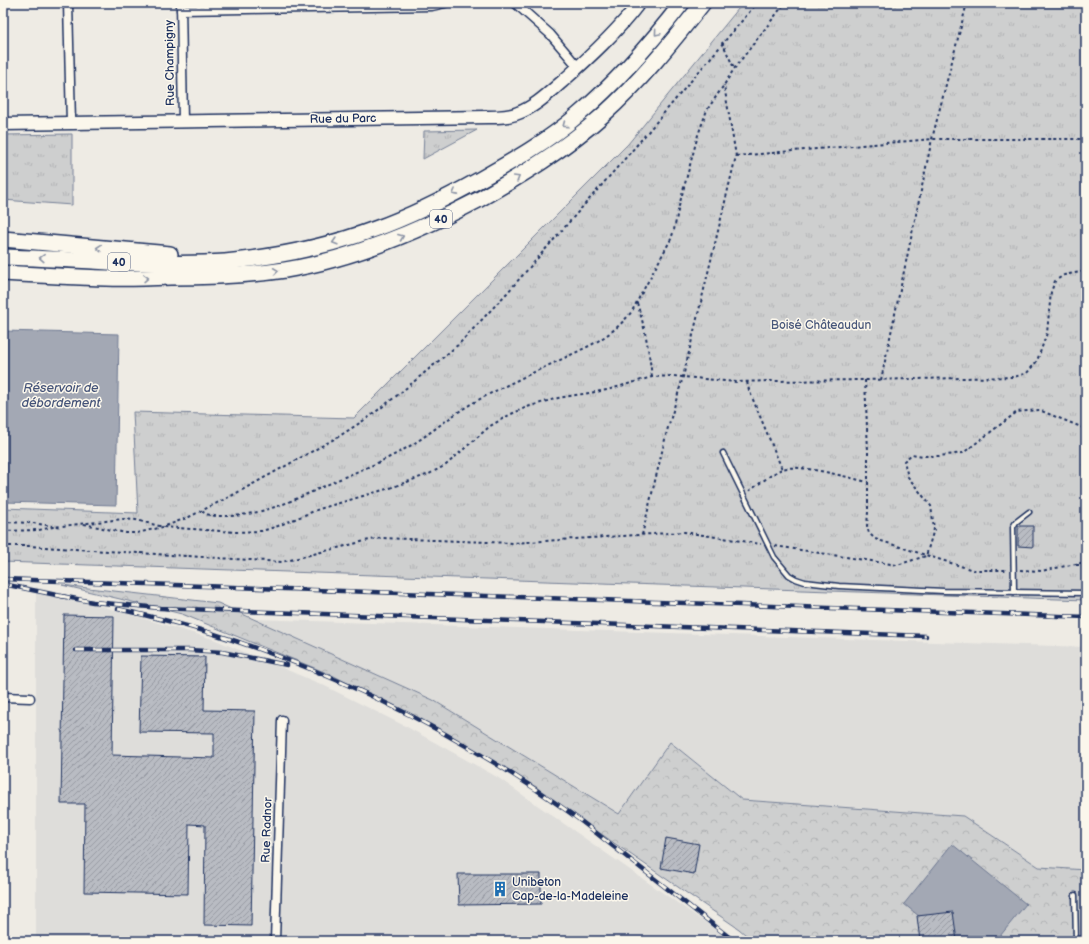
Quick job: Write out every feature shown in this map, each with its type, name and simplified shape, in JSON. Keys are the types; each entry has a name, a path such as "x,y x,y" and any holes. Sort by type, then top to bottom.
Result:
{"highway":[{"name":"40","path":"3,256 161,263 235,261 282,254 374,230 409,216 496,170 535,147 557,131 578,115 634,60 682,3"},
{"name":"40","path":"3,273 107,278 222,276 288,269 332,260 377,246 461,209 519,177 553,155 584,131 618,101 672,42 703,3"},
{"path":"3,239 235,261"},
{"path":"3,280 107,278"}],"street":[{"path":"68,3 71,123"},
{"path":"181,7 365,5 432,6 446,3"},
{"path":"515,3 550,34 578,67"},
{"name":"Rue du Parc","path":"3,124 508,116 518,114 546,96 592,54 638,3"},
{"name":"Rue Champigny","path":"181,7 183,122"},
{"path":"3,697 30,698"},
{"name":"Rue Radnor","path":"275,941 282,720"}],"lane":[{"path":"722,453 774,557 786,572 796,579 805,582 903,590 1086,593"},
{"path":"1014,592 1013,527 1016,522 1029,512"},
{"path":"1075,895 1076,941"}],"path":[{"path":"82,524 133,533 142,533 163,527 202,511 272,474 348,431 399,394 456,347 473,330 525,273 640,141 722,42 757,3"},
{"path":"202,511 204,514 209,515 233,516 251,514 290,502 393,455 413,444 450,417 471,404 605,337 621,325 637,303 671,239 701,124 710,105 734,69 785,3"},
{"path":"881,380 932,139 967,3"},
{"path":"722,42 734,69"},
{"path":"642,535 667,431 683,377 736,156 724,85"},
{"path":"736,156 932,139 1086,138"},
{"path":"3,531 40,530 53,527 127,519 163,527 256,532 319,509 390,488 429,474 449,462 490,426 527,407 558,398 607,390 652,377 666,376 727,382 747,382 1014,377 1027,373 1037,362 1046,333 1051,292 1055,281 1064,275 1086,271"},
{"path":"637,303 646,337 652,377"},
{"path":"865,380 868,451 867,526 869,533 875,539 973,570 1041,570 1086,562"},
{"path":"747,382 782,469"},
{"path":"926,556 934,529 931,506 908,477 904,461 912,454 938,456 963,453 1017,412 1039,410 1086,429"},
{"path":"743,495 782,469 799,468 868,482"},
{"path":"3,522 53,527"},
{"path":"3,546 28,546 282,562 382,538 513,543 684,532 898,565 926,556"},
{"path":"1073,564 1086,565"}],"shaded area":[{"path":"36,587 213,639 323,685 407,727 497,777 730,941 65,941 36,939"},
{"path":"253,619 1086,647 1086,870 1039,867 963,816 742,800 670,742 619,814 433,700"}],"green space":[{"name":"Boisé Châteaudun","path":"743,3 1086,3 1086,600 3,562 3,508 138,513 133,412 354,418 628,144"},
{"path":"477,130 423,159 424,131"},
{"path":"72,134 72,205 3,200 3,135"},
{"path":"62,585 218,603 433,700 619,814 670,742 742,800 963,816 1039,867 1086,870 1086,941 753,941 739,929 549,797 494,761 334,676 182,614"}],"water":[{"name":"Réservoir de débordement","path":"3,331 119,334 116,505 3,502"},
{"path":"952,844 1026,904 996,941 950,941 904,904"}],"building":[{"path":"1018,526 1033,526 1033,547 1018,546"},
{"path":"64,615 114,616 112,755 214,758 214,733 139,732 141,656 205,657 204,710 255,711 251,926 204,925 205,825 189,824 188,894 84,892 85,804 61,804"},
{"path":"666,838 699,844 694,874 661,868"},
{"name":"Unibeton Cap-de-la-Madeleine","path":"458,874 541,874 541,904 459,905"},
{"path":"953,912 957,941 920,941 917,916"}],"railway":[{"path":"3,579 1086,617"},
{"path":"3,584 66,597"},
{"path":"61,596 93,602 160,608 926,636"},
{"path":"118,609 154,617 211,633 304,666 394,707 438,730 480,754 583,822 734,941"},
{"path":"76,650 189,650 222,652 287,665"}],"place":[{"name":"Unibeton Cap-de-la-Madeleine","path":"500,889"}]}
